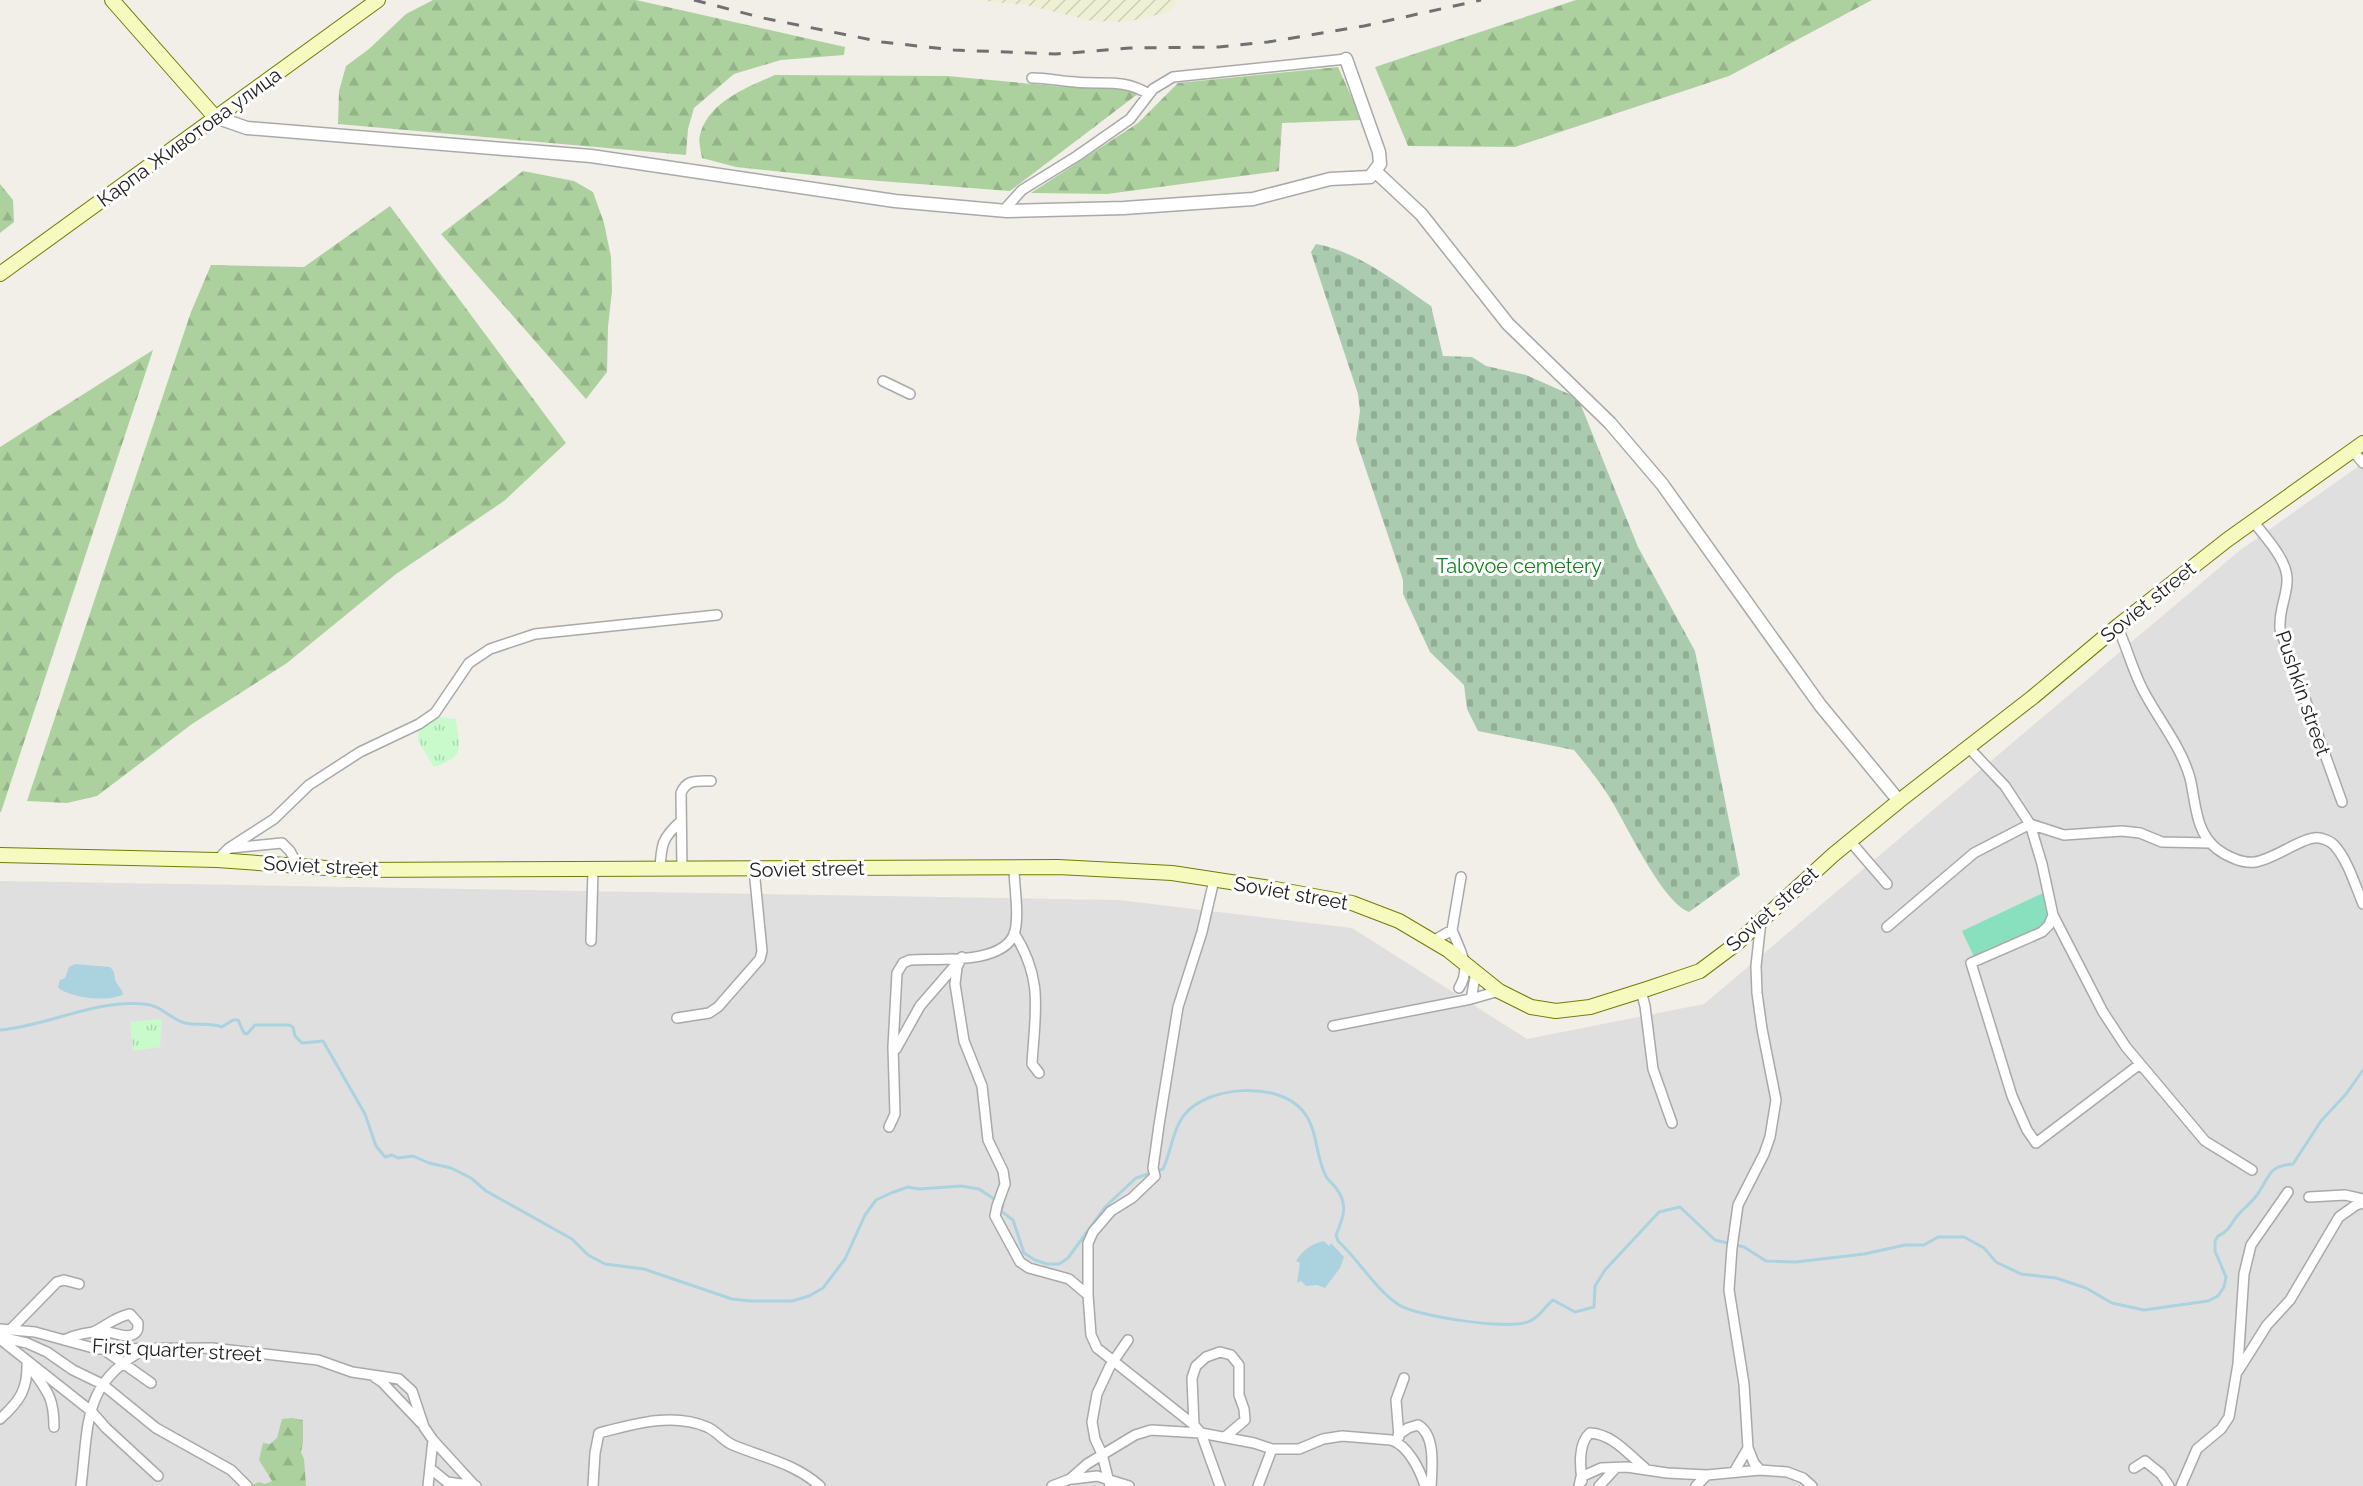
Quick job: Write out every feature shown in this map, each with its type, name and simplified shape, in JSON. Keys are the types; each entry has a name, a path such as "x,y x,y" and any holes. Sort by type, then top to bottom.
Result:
{"main road":[{"path":"112,0 215,117"},
{"name":"Карпа Животова улица","path":"0,274 378,0"},
{"name":"Soviet street","path":"0,855 217,860 354,870 1058,867 1172,873 1352,903 1399,921 1433,941 1499,991 1531,1007 1556,1011 1590,1007 1700,971 1736,944 1850,841 2033,697 2117,626 2253,521 2358,447"}],"street":[{"path":"215,117 247,128 591,156 895,201 1003,211 1124,208 1253,199 1330,179 1370,177 1380,164 1379,152 1346,59 1182,75 1163,82 1149,94 1130,119 1077,156 1022,190 1003,211"},
{"path":"1032,78 1076,82 1109,81 1126,84 1149,94"},
{"path":"1376,172 1421,214 1508,324 1610,423 1662,484 1820,705 1899,801"},
{"path":"882,381 910,394"},
{"path":"2358,447 2363,463"},
{"name":"Pushkin street","path":"2253,521 2287,571 2287,583 2279,612 2280,628 2342,802"},
{"path":"217,860 229,848 268,823 309,785 360,752 419,724 435,713 469,663 490,649 535,634 717,615"},
{"path":"2117,626 2142,689 2190,776 2196,812 2203,833 2217,850 2231,857 2253,862 2285,852 2314,838 2325,840 2334,844 2340,853 2363,904"},
{"path":"1968,747 2005,786 2030,824 2042,864 2053,915 2103,1012 2126,1047 2205,1141 2252,1170"},
{"path":"682,870 681,794 684,786 691,781 711,781"},
{"path":"660,870 662,842 671,829 681,821"},
{"path":"268,823 272,843"},
{"path":"1887,927 1974,853 2030,824 2064,835 2122,831 2140,833 2162,842 2211,843"},
{"path":"2197,842 2203,833"},
{"path":"1850,841 1887,884"},
{"path":"229,848 282,843 290,851 297,866"},
{"path":"1014,868 1014,933 1028,960 1036,986 1037,1007 1032,1064 1039,1072"},
{"path":"677,1018 709,1013 760,959 762,951 754,869"},
{"path":"591,941 593,870"},
{"path":"1461,877 1452,930 1471,968 1471,999"},
{"path":"1198,1429 1097,1348 1091,1335 1088,1243 1111,1211 1132,1198 1154,1172 1179,1007 1202,932 1214,879"},
{"path":"2053,915 2042,932 1971,963 2012,1096 2027,1130 2036,1143 2140,1064"},
{"path":"1760,1470 1754,1463 1748,1448 1744,1384 1729,1290 1738,1205 1764,1154 1770,1137 1776,1100 1757,993 1756,966 1761,921"},
{"path":"1433,941 1452,930"},
{"path":"889,1127 895,1114 894,997 897,973 903,963 910,960 992,954 1006,946 1014,933"},
{"path":"962,957 957,967 955,984 964,1041 982,1086 988,1140 1003,1171 1005,1184 995,1215 1020,1262 1029,1268 1069,1280 1088,1295"},
{"path":"894,1054 920,1006 962,957"},
{"path":"1459,988 1471,968"},
{"path":"1332,1026 1471,999 1499,991"},
{"path":"1641,991 1653,1069 1672,1123"},
{"path":"2181,1486 2197,1449 2221,1429 2229,1417 2236,1374 2244,1274 2251,1245 2288,1192"},
{"path":"2309,1197 2344,1195 2363,1201"},
{"path":"2236,1374 2266,1325 2290,1300 2340,1216 2363,1201"},
{"path":"5,1329 57,1282 64,1280 79,1284"},
{"name":"First quarter street","path":"5,1329 35,1332 103,1349 212,1348 318,1360 352,1372 399,1379 407,1385 415,1397 424,1427 433,1440 476,1486"},
{"path":"64,1340 77,1334 93,1332"},
{"path":"0,1338 27,1362 91,1411 158,1476"},
{"name":"First quarter street","path":"0,1338 27,1343 47,1352 73,1370 102,1384 156,1428 231,1470 247,1486"},
{"path":"1110,1482 1095,1439 1092,1422 1097,1394 1113,1362 1128,1340"},
{"path":"81,1486 91,1411 102,1384 122,1362 149,1347"},
{"path":"103,1349 151,1383"},
{"path":"1221,1486 1198,1429 1192,1378 1196,1366 1206,1357 1220,1352 1231,1355 1239,1365 1239,1395 1245,1420 1225,1437"},
{"path":"0,1419 20,1397 27,1380 27,1362"},
{"path":"27,1362 54,1406 54,1427"},
{"path":"371,1375 382,1382 424,1427"},
{"path":"1404,1378 1396,1400 1399,1439 1425,1486"},
{"path":"593,1486 594,1453 599,1432 636,1424 677,1420 692,1421 711,1428 723,1440 789,1465 820,1486"},
{"path":"1399,1439 1408,1428 1418,1425 1425,1429 1430,1439 1431,1486"},
{"path":"1070,1479 1102,1454 1135,1435 1151,1430 1198,1429 1272,1449 1299,1449 1323,1439 1342,1436 1399,1439"},
{"path":"1581,1483 1582,1446 1585,1437 1590,1433 1599,1433 1608,1437 1645,1468"},
{"path":"428,1486 433,1440"},
{"path":"1734,1472 1748,1448"},
{"path":"1258,1486 1272,1449"},
{"path":"2134,1468 2145,1461 2161,1474 2169,1486"},
{"path":"1581,1483 1601,1468 1628,1467 1667,1473 1707,1475 1760,1470 1786,1472 1803,1478 1812,1486"},
{"path":"1599,1486 1615,1469"},
{"name":"First quarter street","path":"430,1470 447,1482 476,1486"},
{"path":"1696,1486 1707,1475"},
{"path":"1052,1486 1083,1477 1129,1486"}],"shaded area":[{"path":"2363,463 2363,1486 0,1486 0,881 1119,900 1352,928 1527,1039 1704,1004 2239,551"}],"green space":[{"path":"433,0 636,0 845,47 844,55 781,60 734,74 694,108 688,129 686,155 338,124 339,91 346,66 369,49 406,14"},
{"path":"977,0 1179,0 1169,12 1126,22 1092,21 1026,5"},
{"path":"1576,0 1872,0 1729,76 1515,147 1408,146 1375,67"},
{"path":"1338,67 1362,120 1282,123 1279,171 1107,194 1031,193 1138,123 1178,83"},
{"path":"775,75 947,76 1066,87 1122,88 1139,93 1010,191 736,167 702,158 699,137 711,113 730,97"},
{"path":"523,171 574,181 593,192 604,223 611,257 612,291 607,372 586,399 441,234"},
{"path":"0,184 13,200 14,222 0,233"},
{"path":"390,206 566,443 504,501 396,574 287,663 192,724 97,796 67,803 27,801 191,312 211,265 304,267"},
{"name":"Talovoe cemetery","path":"1316,244 1362,261 1431,306 1443,356 1472,357 1486,366 1526,375 1578,398 1638,547 1695,651 1740,875 1689,912 1678,905 1656,878 1608,795 1574,750 1478,731 1467,709 1464,685 1430,652 1403,594 1403,580 1356,440 1360,411 1358,394 1311,252"},
{"path":"153,350 1,812 0,812 0,447"},
{"path":"438,717 456,719 459,745 452,759 434,767 418,741 419,730"},
{"path":"2043,893 2050,915 2041,929 1975,959 1962,931"},
{"path":"162,1019 160,1047 133,1051 130,1022"},
{"path":"282,1419 303,1420 301,1452 304,1459 306,1486 250,1486 259,1482 265,1484 272,1481 259,1460 263,1443 270,1444 277,1438"}],"water":[{"path":"75,964 110,967 114,971 123,995 91,998 61,990 58,987 60,980 65,978 69,967"},
{"path":"1324,1241 1329,1246 1331,1243 1344,1257 1340,1268 1325,1288 1317,1285 1306,1286 1301,1281 1297,1283 1300,1263 1296,1261 1308,1248"}],"waterway":[{"path":"0,1030 36,1024 108,1005 126,1004 150,1005 190,1024 222,1027 233,1020 238,1020 244,1033 247,1034 255,1025 289,1025 293,1027 295,1036 302,1043 323,1041 365,1114 376,1146 385,1157 413,1156 429,1163 451,1168 471,1178 486,1191 572,1239 588,1255 605,1264 644,1269 732,1299 750,1301 792,1301 809,1296 823,1288 845,1259 865,1215 876,1200 908,1187 919,1189 961,1186 979,1189 1003,1205 1001,1211 1013,1220 1024,1253 1047,1264 1059,1264 1068,1258 1106,1206 1136,1178 1163,1169 1181,1120 1196,1105 1209,1097 1226,1093 1260,1091 1276,1094 1291,1101 1307,1117 1314,1133 1325,1174 1340,1194 1344,1206 1343,1217 1336,1235 1338,1241 1382,1291 1399,1305 1424,1314 1463,1321 1503,1324 1530,1321 1553,1300 1575,1312 1594,1307 1595,1286 1605,1270 1659,1212 1680,1207 1715,1240 1744,1247 1766,1261 1796,1262 1864,1254 1905,1245 1924,1245 1938,1237 1964,1237 1984,1248 1996,1262 2021,1274 2056,1278 2086,1288 2112,1303 2144,1310 2208,1301 2218,1296 2224,1287 2226,1277 2215,1251 2215,1241 2218,1236 2227,1230 2255,1198 2274,1170 2293,1164 2321,1121 2346,1094 2363,1070"}],"railway":[{"path":"694,0 763,18 882,42 954,50 1056,54 1130,48 1219,47 1268,42 1364,26 1481,0"}]}
